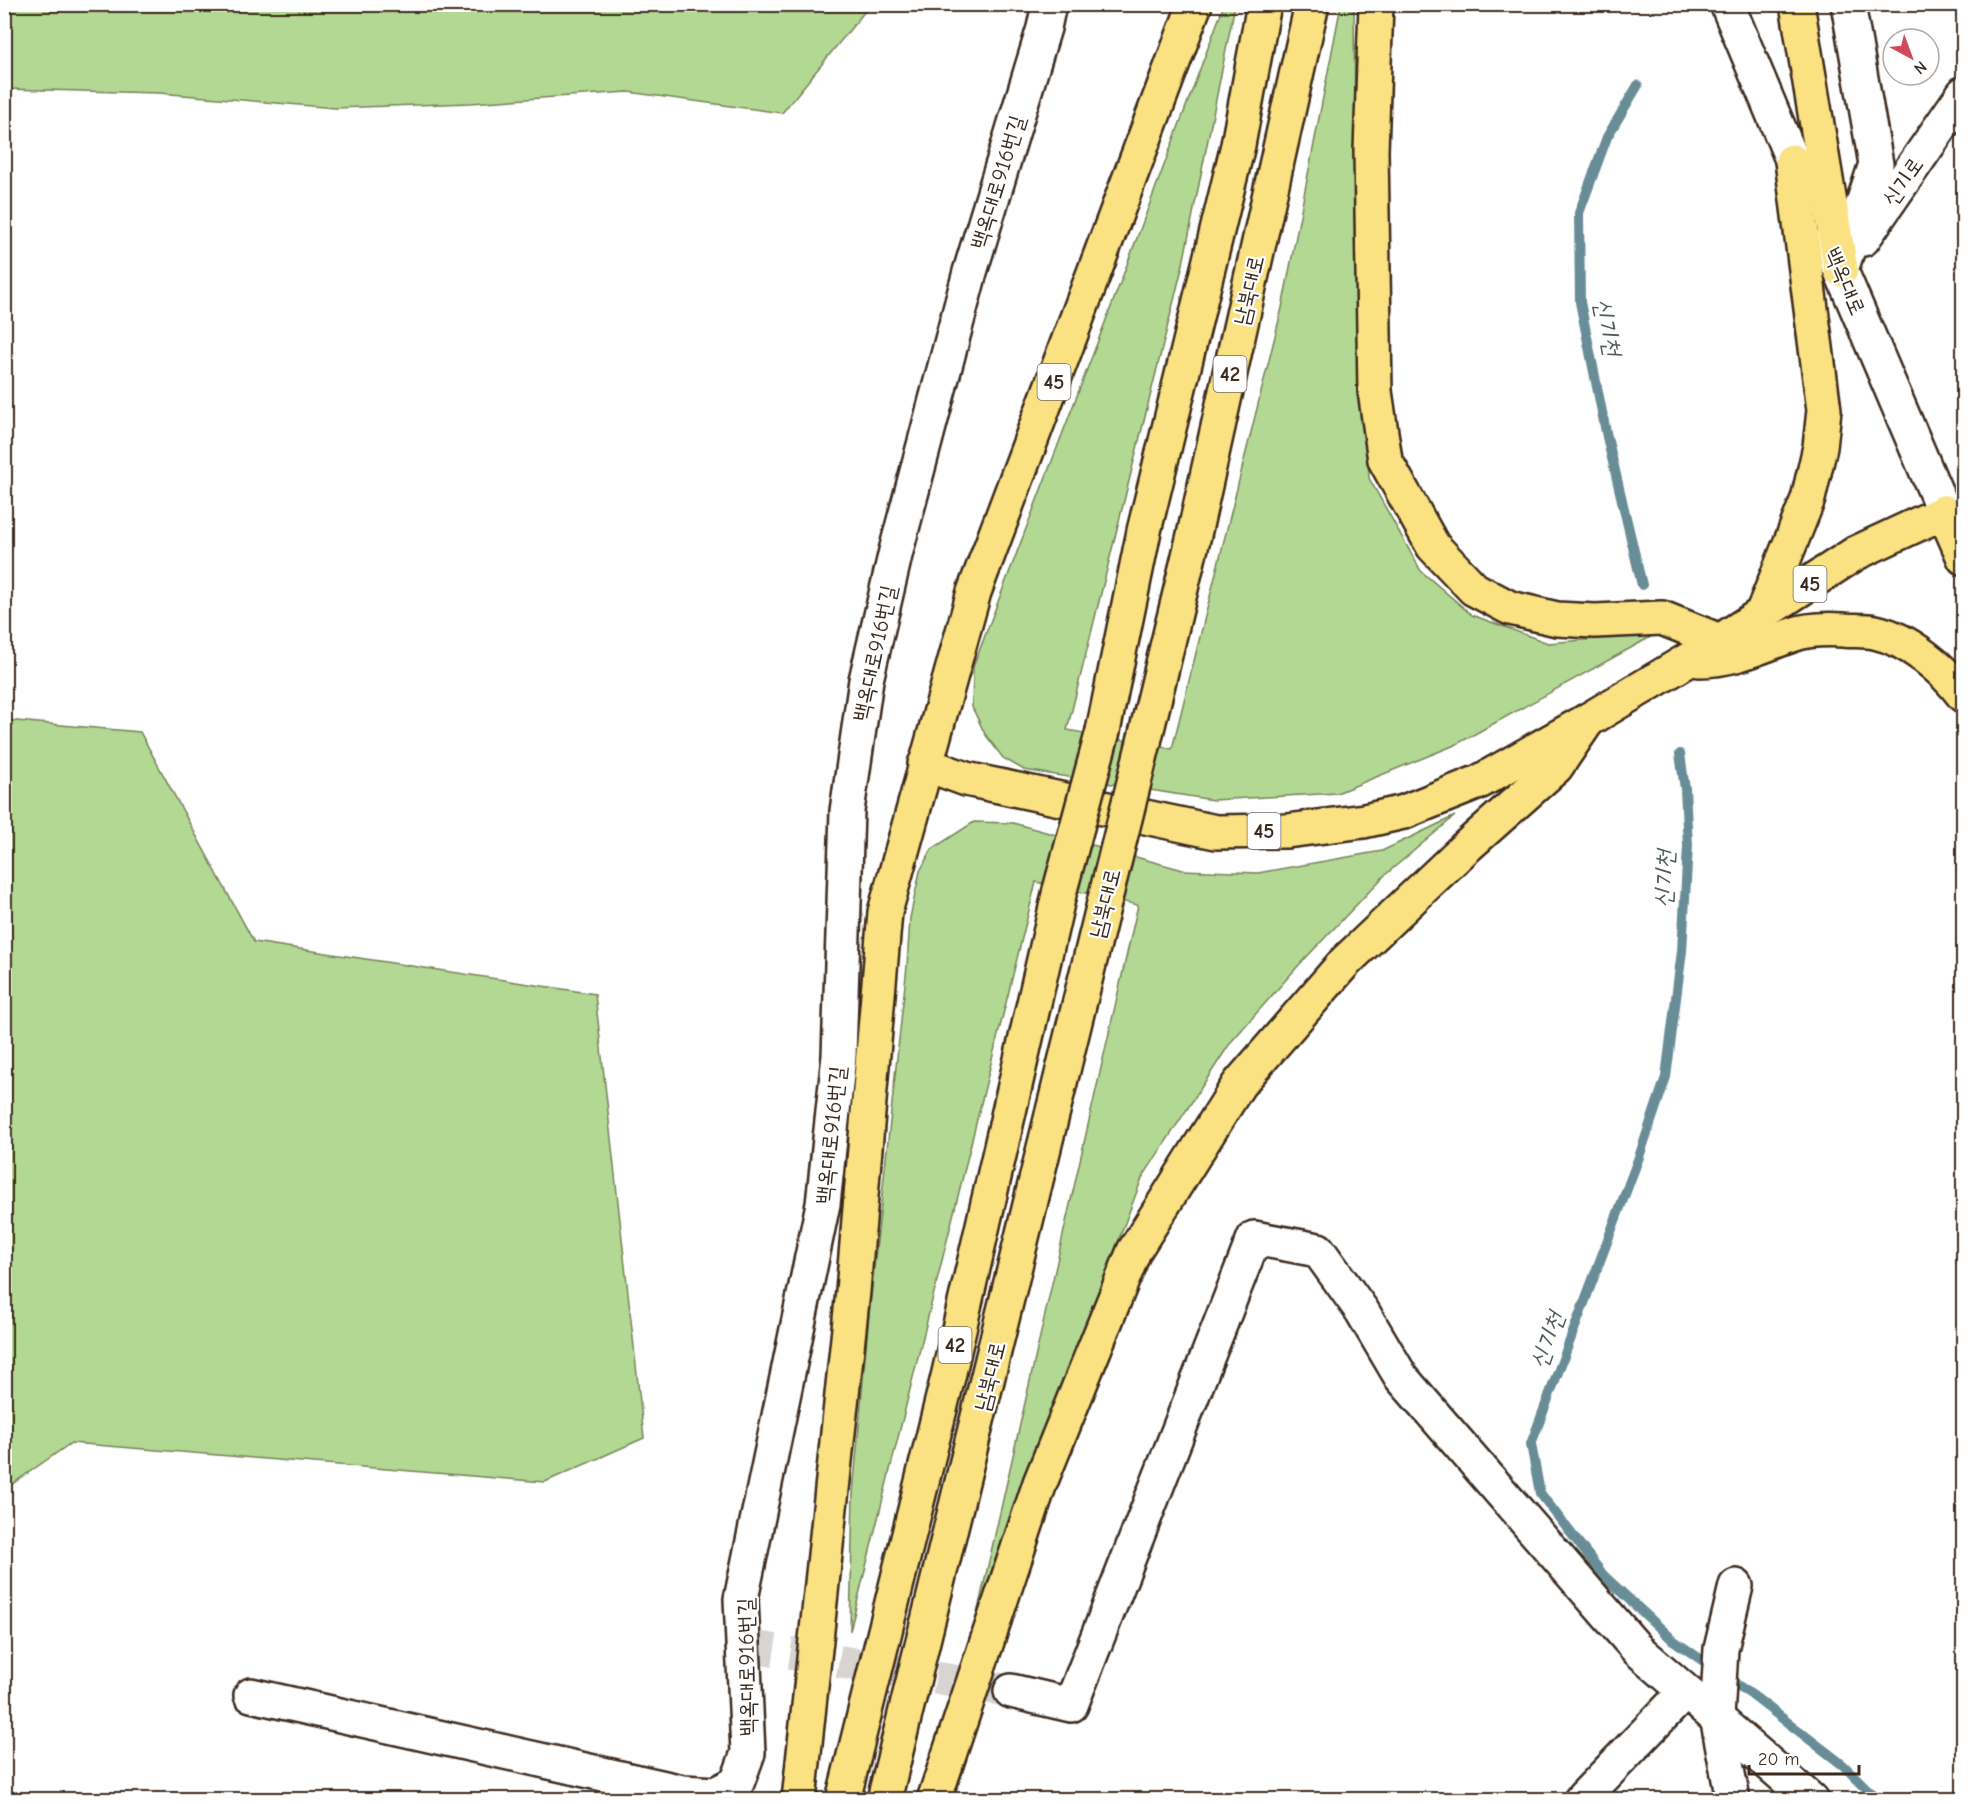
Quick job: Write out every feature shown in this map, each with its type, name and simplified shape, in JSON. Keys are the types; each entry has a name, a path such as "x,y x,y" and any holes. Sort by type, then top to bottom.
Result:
{"main road":[{"name":"45","path":"1195,4 974,592 925,764 966,779 1216,832 1287,831 1364,821 1404,812 1479,782 1720,641 1856,553 1954,510"},
{"name":"남북대로","path":"843,1800 948,1377 1060,890 1103,731 1144,531 1238,145 1264,4"},
{"name":"남북대로","path":"884,1800 1194,535 1312,4"},
{"path":"1376,4 1371,151 1375,391 1385,460 1433,546 1473,589 1510,608 1557,619 1595,621 1662,618 1720,641"},
{"path":"1797,4 1841,270"},
{"path":"1762,614 1809,499 1820,447 1824,410 1792,161"},
{"name":"백옥대로","path":"1954,510 1964,558"},
{"path":"1685,660 1720,660 1758,649 1794,634 1815,630 1876,632 1912,647 1953,681 1964,696"},
{"path":"934,1800 1040,1483 1134,1251 1239,1084 1345,962 1482,832 1556,767 1588,720"},
{"path":"799,1800 853,1291 885,912 925,764"}],"street":[{"name":"백옥대로916번길","path":"251,1695 683,1792 715,1794 737,1783 748,1753 741,1599 823,1204 839,1056 847,811 866,680 899,540 970,272 1041,39 1049,4"},
{"name":"백옥대로","path":"1727,4 1792,161 1954,510"},
{"path":"1841,270 1876,164 1848,4"},
{"name":"신기로","path":"1841,270 1964,93"},
{"path":"1011,1691 1071,1705 1254,1238 1318,1250 1362,1311 1401,1377 1638,1650 1686,1692 1718,1708 1811,1800"},
{"path":"1733,1800 1718,1708 1721,1649 1736,1586"},
{"path":"1581,1800 1686,1692"}],"green space":[{"path":"5,4 870,5 782,113 628,92 470,103 335,108 159,93 5,89"},
{"path":"1224,5 1235,5 1183,264 1067,730 1172,749 1282,308 1341,5 1354,5 1356,257 1369,478 1421,571 1472,615 1548,643 1656,634 1455,745 1337,793 1213,800 1024,770 1003,758 985,734 972,707 973,667"},
{"path":"5,720 140,732 254,942 595,994 644,1438 545,1482 71,1443 5,1489"},
{"path":"1455,816 1385,875 1298,966 1231,1042 1142,1178 977,1614 1138,905 1036,882 850,1631 853,1493 910,918 920,871 932,849 974,822 1013,823 1183,870 1258,873 1382,851"}],"waterway":[{"name":"신기천","path":"1638,85 1607,137 1579,213 1580,302 1607,437 1642,585"},
{"name":"신기천","path":"1680,754 1685,789 1688,846 1682,951 1666,1077 1639,1157 1531,1444 1540,1493 1604,1576 1673,1640 1752,1695 1843,1765 1878,1800"}],"tunnel":[{"path":"742,1645 1011,1691"}]}
